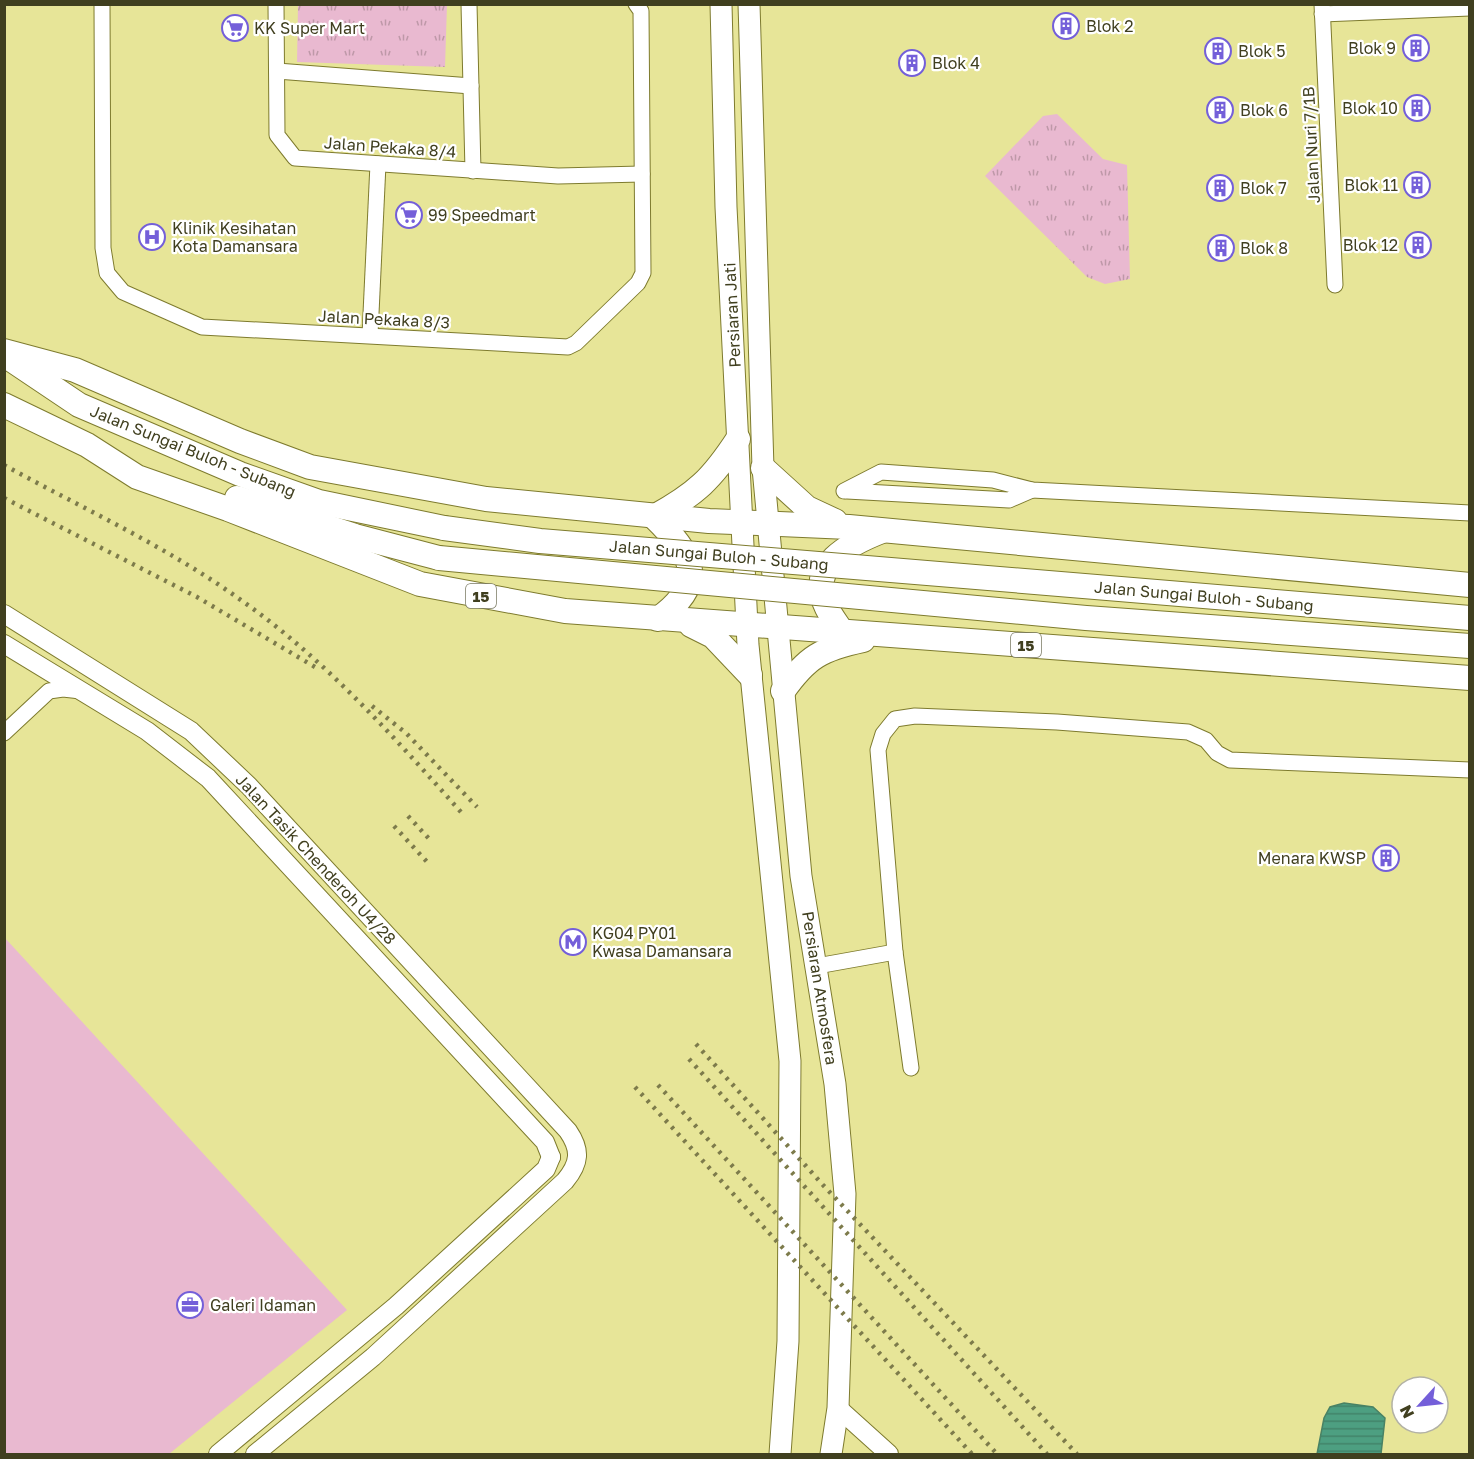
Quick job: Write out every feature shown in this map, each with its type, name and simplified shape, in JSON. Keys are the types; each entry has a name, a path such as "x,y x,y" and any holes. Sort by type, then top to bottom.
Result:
{"highway":[{"name":"Jalan Sungai Buloh - Subang","path":"4,353 75,370 240,441 310,467 486,499 654,517 884,530 1044,547 1470,585"},
{"name":"Jalan Sungai Buloh - Subang","path":"4,353 79,405 240,474 319,502 444,528 540,541 1470,618"},
{"name":"Jalan Sungai Buloh - Subang","path":"4,405 119,459 355,536 439,558 1086,618 1470,646"},
{"path":"658,620 688,593 690,570 680,542 654,517 703,485 717,471 738,439"},
{"name":"Jalan Sungai Buloh - Subang","path":"87,445 137,477 228,509 420,584 565,612 1470,678"},
{"name":"Jalan Sungai Buloh - Subang","path":"763,468 807,508 849,527"},
{"path":"842,632 826,606 821,588 826,568 836,553 858,540 884,530"},
{"path":"682,621 713,636 750,675"},
{"path":"783,691 799,668 819,652 885,634"}],"main road":[{"name":"Persiaran Jati","path":"749,4 763,468 767,523"},
{"name":"Persiaran Jati","path":"720,7 726,207 748,626"},
{"name":"Persiaran Atmosfera","path":"767,523 801,876 835,1084 845,1194 838,1408 831,1455"},
{"name":"Persiaran Atmosfera","path":"748,626 750,675 790,1061 788,1341 780,1455"}],"street":[{"name":"Jalan Pekaka 8/3","path":"102,4 103,248 107,273 123,292 202,327 568,347 576,343 638,284 643,273 641,11 636,4"},
{"name":"Jalan Pekaka 8/4","path":"276,4 277,135 295,158 558,176 642,174"},
{"path":"469,4 473,171"},
{"path":"1322,9 1470,8"},
{"name":"Jalan Nuri 7/1B","path":"1322,9 1335,285"},
{"path":"277,71 471,86"},
{"path":"370,335 378,164"},
{"path":"1032,490 1009,500 843,491 882,472 993,480 1032,490 1470,513"},
{"name":"Jalan Tasik Chenderoh U4/28","path":"4,614 191,731 207,744 568,1131 579,1156"},
{"name":"Jalan Tasik Chenderoh U4/28","path":"4,644 147,731 208,778 545,1142 551,1157"},
{"path":"38,664 46,677 49,691"},
{"path":"4,733 49,691 63,689 82,692"},
{"path":"911,1068 895,952 878,750 883,734 895,719 915,716 1133,726 1188,732 1206,740 1217,753 1230,760 1470,770"},
{"path":"817,966 895,952"},
{"path":"218,1455 357,1340 546,1169 551,1157 579,1156 565,1180 373,1358 255,1455"},
{"path":"357,1340 373,1358"},
{"path":"838,1408 889,1455"}],"green space":[{"path":"298,5 447,5 445,67 297,62"},
{"path":"1057,114 1103,159 1127,165 1130,279 1105,284 1087,277 985,176 1043,116"},
{"path":"5,938 347,1310 169,1454 5,1454"}],"shaded area":[{"path":"1344,1403 1373,1407 1385,1418 1381,1454 1317,1454 1324,1418 1330,1407"}],"railway":[{"path":"4,465 124,528 211,579 269,621 356,699 461,812"},
{"path":"4,498 197,597 315,667"},
{"path":"372,706 406,733 477,807"},
{"path":"408,816 432,842"},
{"path":"394,826 428,863"},
{"path":"696,1044 823,1185 1077,1454"},
{"path":"689,1059 1047,1454"},
{"path":"658,1085 997,1454"},
{"path":"635,1087 972,1454"}],"place":[{"name":"Blok 2","path":"1066,26"},
{"name":"KK Super Mart","path":"235,28"},
{"name":"Blok 9","path":"1416,48"},
{"name":"Blok 5","path":"1218,51"},
{"name":"Blok 4","path":"912,63"},
{"name":"Blok 10","path":"1417,108"},
{"name":"Blok 6","path":"1220,110"},
{"name":"Blok 11","path":"1417,185"},
{"name":"Blok 7","path":"1220,188"},
{"name":"99 Speedmart","path":"409,215"},
{"name":"Klinik Kesihatan Kota Damansara","path":"152,237"},
{"name":"Blok 12","path":"1418,245"},
{"name":"Blok 8","path":"1221,248"},
{"name":"Menara KWSP","path":"1386,858"},
{"name":"KG04 PY01 Kwasa Damansara","path":"573,942"},
{"name":"Galeri Idaman","path":"190,1305"}]}
